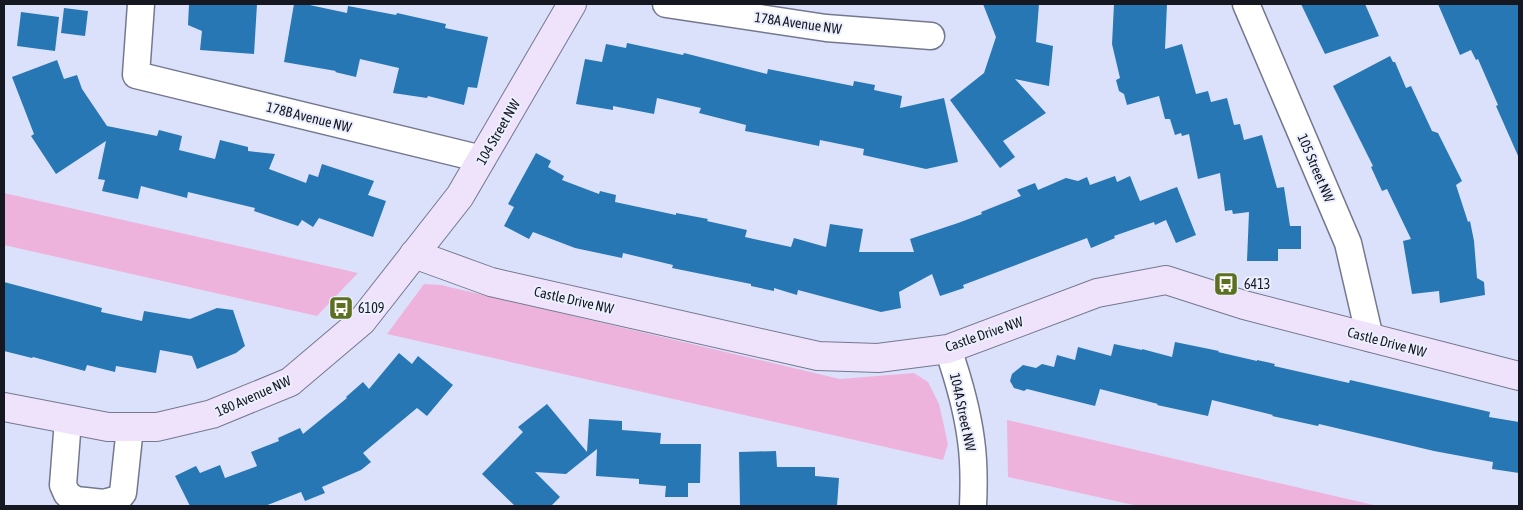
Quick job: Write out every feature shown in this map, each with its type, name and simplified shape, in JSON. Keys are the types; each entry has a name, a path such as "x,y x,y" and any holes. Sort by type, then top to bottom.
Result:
{"street":[{"name":"178B Avenue NW","path":"141,4 136,75 482,160"},
{"name":"104 Street NW","path":"414,254 460,196 572,4"},
{"name":"178A Avenue NW","path":"666,4 826,28 931,36"},
{"name":"105 Street NW","path":"1246,4 1348,243 1370,338"},
{"name":"Castle Drive NW","path":"414,254 491,282 818,356 878,358 948,349 1097,293 1166,280 1244,305 1519,376"},
{"name":"180 Avenue NW","path":"4,407 108,427 157,427 212,414 290,382 362,321 414,254"},
{"name":"104A Street NW","path":"948,349 957,377 971,439 973,453 973,506"},
{"path":"68,420 63,485 67,494 76,500 104,503 118,499 123,493 130,427"}],"shaded area":[{"path":"4,193 358,273 317,316 4,245"},
{"path":"424,284 441,285 840,379 914,373 928,382 939,404 948,444 943,460 387,334"},
{"path":"1007,420 1378,506 1138,506 1008,477"}],"building":[{"path":"189,4 257,4 254,54 200,50 202,31 188,25"},
{"path":"294,4 305,4 347,13 348,6 396,15 397,13 446,24 445,28 488,37 477,88 468,87 464,105 428,96 427,98 393,93 399,68 360,59 356,77 336,71 284,62"},
{"path":"983,4 1039,4 1036,42 1053,46 1049,86 1015,79 1046,113 1003,141 1015,157 1000,168 950,100 984,73 996,37"},
{"path":"1114,4 1167,4 1165,49 1182,44 1196,94 1208,91 1211,102 1227,98 1234,125 1240,124 1244,140 1262,135 1277,188 1284,187 1290,226 1301,226 1301,249 1278,249 1278,261 1247,261 1249,212 1233,214 1232,210 1225,211 1220,173 1198,179 1189,134 1182,136 1181,133 1175,135 1170,119 1165,119 1159,96 1127,105 1124,94 1119,91 1116,80 1120,78 1112,44"},
{"path":"1301,4 1365,4 1379,36 1325,54"},
{"path":"1438,4 1519,4 1519,158 1478,59 1476,60 1471,50 1460,55"},
{"path":"64,8 88,11 85,36 61,33"},
{"path":"21,12 59,17 55,51 17,46"},
{"path":"627,43 683,55 684,53 767,74 768,69 853,86 854,81 875,85 874,90 902,96 900,108 944,98 958,162 926,169 863,155 864,149 820,140 819,146 745,131 746,125 699,113 701,108 657,98 654,114 613,106 613,110 576,104 585,59 602,62 606,44 626,48"},
{"path":"1390,56 1393,62 1395,62 1406,88 1411,86 1432,131 1438,133 1462,181 1456,185 1468,222 1470,221 1474,241 1477,278 1484,282 1485,295 1440,303 1439,291 1412,294 1403,241 1411,239 1387,189 1382,191 1371,167 1373,166 1333,86"},
{"path":"57,60 64,79 77,75 82,89 107,126 157,136 159,130 182,136 179,150 215,159 220,140 248,147 248,151 275,154 269,169 306,183 309,174 318,177 322,164 374,181 368,195 386,201 373,237 319,218 313,227 302,220 298,226 254,211 255,208 188,192 187,198 141,186 138,199 102,191 105,180 98,179 106,141 56,174 31,136 34,134 12,77"},
{"path":"536,153 551,161 548,167 564,176 562,180 599,194 600,191 616,195 615,202 676,215 676,213 708,219 707,221 747,230 745,237 791,247 794,238 826,247 830,224 863,229 859,252 914,252 910,239 982,214 981,212 1021,196 1017,190 1035,183 1038,190 1066,178 1078,181 1087,177 1090,185 1115,176 1117,182 1130,176 1140,201 1177,187 1196,235 1176,243 1166,220 1155,225 1154,222 1114,236 1115,238 1091,248 1087,238 963,285 964,288 940,296 932,274 899,292 901,308 881,312 798,290 797,295 774,288 774,291 751,286 751,284 672,268 673,265 623,253 622,258 575,248 533,232 529,239 504,226 514,207 508,204"},
{"path":"4,282 102,308 101,312 142,321 144,311 190,319 217,308 233,310 245,346 236,353 197,369 192,356 160,350 156,373 116,366 115,372 87,365 85,371 4,351"},
{"path":"1175,342 1275,364 1274,366 1349,383 1350,380 1490,412 1489,417 1519,422 1519,473 1492,469 1493,462 1434,451 1319,424 1318,426 1272,416 1212,400 1208,416 1157,405 1100,389 1095,406 1027,389 1024,391 1014,388 1010,381 1012,374 1023,365 1036,368 1042,364 1054,367 1057,355 1075,360 1078,347 1111,356 1114,344 1172,357"},
{"path":"399,353 412,364 418,356 453,385 427,416 417,408 363,453 371,462 361,470 322,487 325,493 305,501 301,492 265,506 190,506 175,476 196,466 200,473 220,465 225,478 257,466 251,452 279,441 278,438 300,428 303,434 347,398 363,382 369,389"},
{"path":"547,404 587,452 589,419 622,421 622,430 661,433 660,444 701,444 700,483 688,483 688,497 665,497 666,486 639,484 639,479 596,476 597,449 566,474 535,472 560,497 551,506 515,506 482,474 523,432 518,427"},
{"path":"776,451 777,467 815,467 815,476 839,478 837,506 740,506 739,452"}],"place":[{"name":"6413","path":"1226,284"},
{"name":"6109","path":"341,308"}]}
